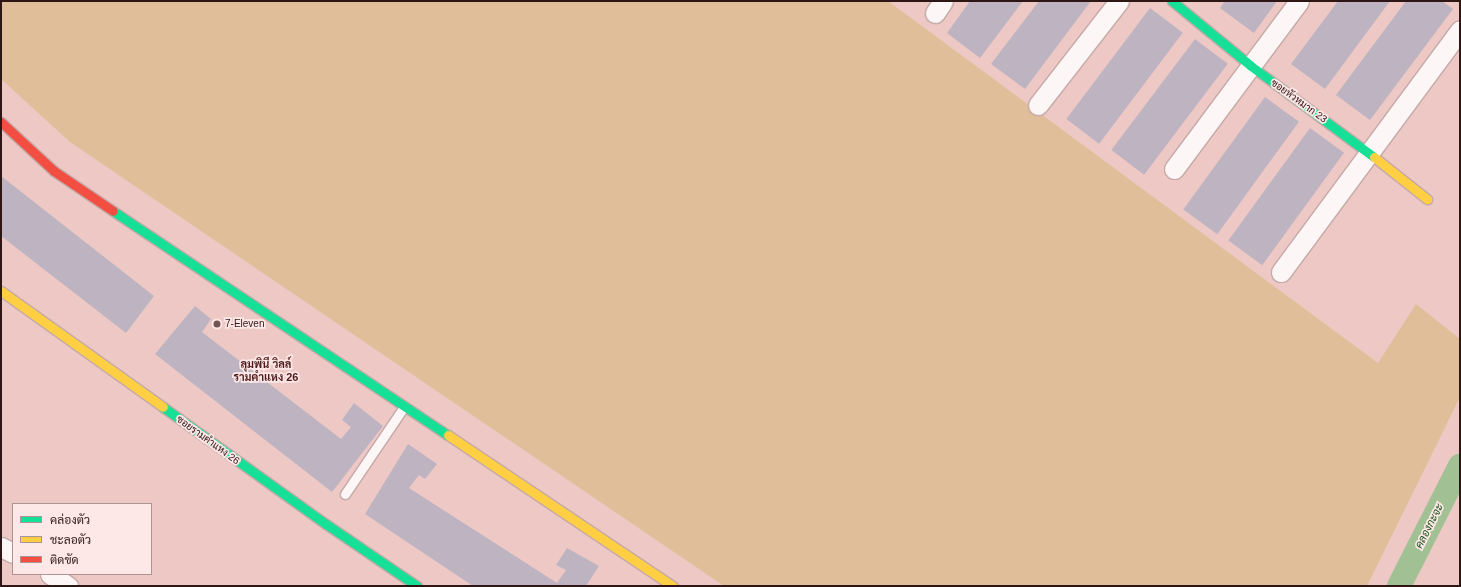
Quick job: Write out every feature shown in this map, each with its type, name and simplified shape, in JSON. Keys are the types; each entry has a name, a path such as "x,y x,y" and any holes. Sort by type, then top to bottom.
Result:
{"street":[{"path":"1038,105 1119,1"},
{"name":"ซอยหัวหมาก 23","path":"1172,1 1251,66 1369,153 1427,199"},
{"path":"1174,169 1299,1"},
{"path":"1281,272 1460,30"},
{"path":"1,122 54,171 673,586"},
{"name":"ซอยรามคำแหง 26","path":"1,291 326,524 417,586"},
{"path":"1,547 12,552"},
{"path":"52,575 68,586"}],"lane":[{"path":"345,494 404,407"}],"shaded area":[{"path":"1,1 888,1 1378,363 1416,304 1460,339 1460,397 1367,586 724,586 70,142 1,79"}],"building":[{"path":"970,1 1023,1 980,58 947,33"},
{"path":"1039,1 1091,1 1025,89 991,64"},
{"path":"1225,1 1277,1 1254,33 1220,8"},
{"path":"1338,1 1390,1 1325,89 1291,64"},
{"path":"1406,1 1442,1 1453,9 1370,120 1336,95"},
{"path":"1150,8 1183,33 1099,144 1066,119"},
{"path":"1195,39 1228,64 1144,175 1111,150"},
{"path":"1265,97 1299,122 1217,234 1183,209"},
{"path":"1310,128 1344,153 1262,265 1228,240"},
{"path":"1,176 154,296 126,333 1,236"},
{"path":"195,306 211,319 202,332 341,439 351,427 342,420 354,403 383,426 332,492 155,354"},
{"path":"408,444 437,464 425,479 419,475 409,488 557,583 566,570 556,565 567,548 599,566 586,586 473,586 365,514"}],"waterway":[{"name":"คลองกะจะ","path":"1399,586 1460,466"}],"traffic: fast":[{"path":"1172,1 1251,66 1374,157"},
{"path":"113,211 448,435"},
{"path":"163,407 326,524 417,586"}],"traffic: slow":[{"path":"1374,157 1427,199"},
{"path":"1,291 163,407"},
{"path":"448,435 673,586"}],"traffic: jam":[{"path":"1,122 54,171 113,211"}],"place":[{"name":"7-Eleven","path":"217,324"}],"district":[{"name":"ลุมพินี วิลล์ รามคำแหง 26","path":"266,371"}]}
